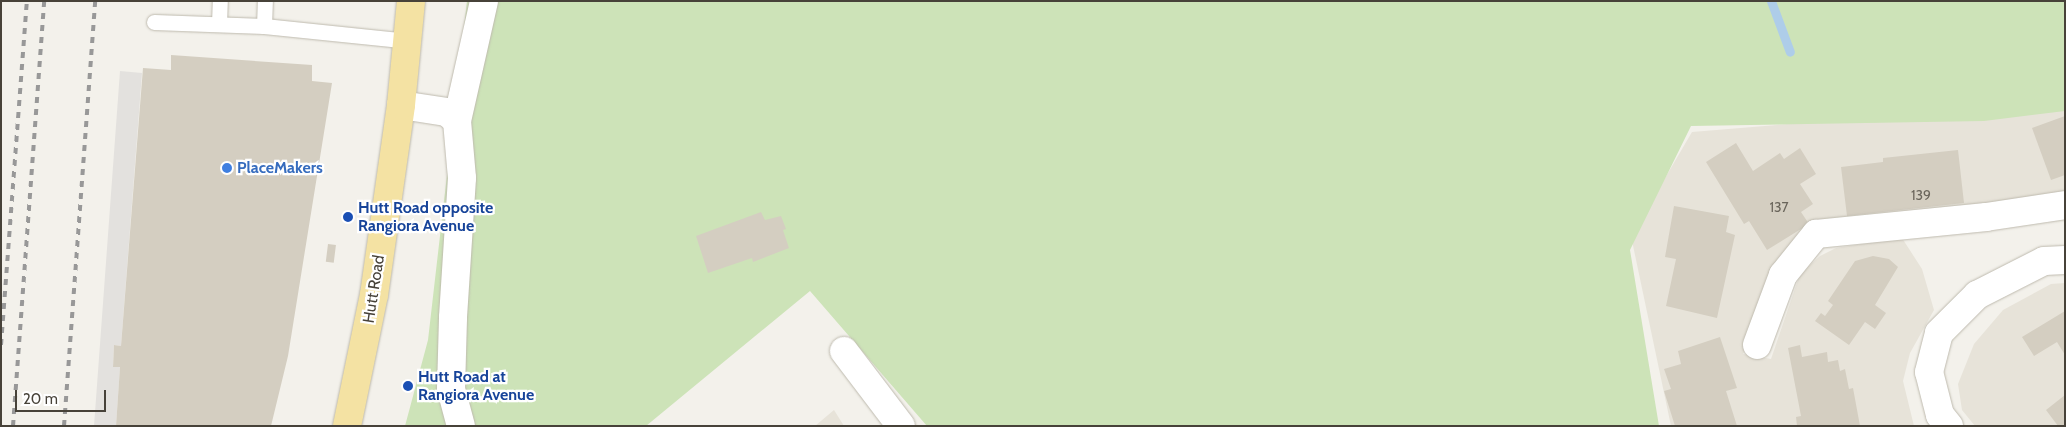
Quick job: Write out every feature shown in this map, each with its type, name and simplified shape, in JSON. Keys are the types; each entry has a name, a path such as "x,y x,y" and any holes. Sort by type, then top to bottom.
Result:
{"main road":[{"name":"Hutt Road","path":"347,426 374,296 401,105 411,1"}],"street":[{"path":"460,426 451,389 452,318 462,178 457,121 484,1"},
{"path":"401,105 448,112 457,121"},
{"path":"1757,345 1783,275 1816,234 1941,222 2065,205"},
{"path":"1949,426 1940,415 1929,372 1939,333 1977,295 2044,261 2065,260"},
{"path":"844,351 901,426"}],"lane":[{"path":"219,24 220,1"},
{"path":"264,26 265,1"},
{"path":"154,22 264,26 408,41"}],"shaded area":[{"path":"120,71 142,73 121,346 114,345 113,367 120,367 116,426 94,426"},
{"path":"2065,101 2065,194 1814,225 1800,232 1743,354 1771,359 1800,274 1820,256 1836,248 1902,238 1922,269 1934,310 1910,353 1903,381 1914,426 1671,426 1631,236 1692,132"},
{"path":"2065,283 2065,426 1975,426 1962,410 1958,384 1974,344 2003,310 2051,284"},
{"path":"834,410 844,426 815,426"}],"green space":[{"path":"467,1 2065,1 2065,111 1984,121 1691,126 1630,250 1659,426 927,426 810,291 646,426 405,426 428,340"}],"building":[{"name":"PlaceMakers","path":"171,55 312,65 312,81 332,83 288,356 271,426 116,426 120,367 113,367 114,345 121,346 143,68 171,70"},
{"path":"2065,116 2065,175 2051,180 2032,128"},
{"path":"1736,143 1753,171 1780,153 1784,159 1800,148 1816,174 1800,184 1813,204 1801,212 1809,224 1767,250 1749,221 1744,224 1706,162"},
{"path":"1958,150 1964,203 1847,216 1841,167 1883,162 1883,158"},
{"path":"1674,206 1729,216 1726,232 1735,235 1717,318 1666,306 1676,259 1665,257"},
{"path":"761,212 765,220 781,216 786,229 783,230 789,248 753,262 752,258 708,273 696,236"},
{"path":"328,244 336,245 334,263 326,262"},
{"path":"1873,256 1889,259 1898,267 1875,305 1886,313 1875,329 1865,322 1849,345 1815,321 1821,313 1825,316 1833,305 1828,301 1855,261"},
{"path":"2065,311 2065,355 2057,342 2034,356 2022,337"},
{"path":"1720,337 1737,388 1726,391 1737,426 1675,426 1664,391 1671,389 1664,369 1681,364 1678,351"},
{"path":"1800,345 1802,357 1827,352 1828,362 1838,360 1840,371 1845,369 1849,389 1853,388 1860,426 1797,426 1796,417 1801,416 1788,348"},
{"path":"2065,395 2065,426 2058,426 2046,410"}],"waterway":[{"path":"1771,1 1790,52"}],"railway":[{"path":"1,345 27,1"},
{"path":"13,426 44,1"},
{"path":"64,426 95,1"}],"place":[{"name":"PlaceMakers","path":"227,168"},
{"name":"Hutt Road opposite Rangiora Avenue","path":"348,217"},
{"name":"Hutt Road at Rangiora Avenue","path":"408,386"}]}
